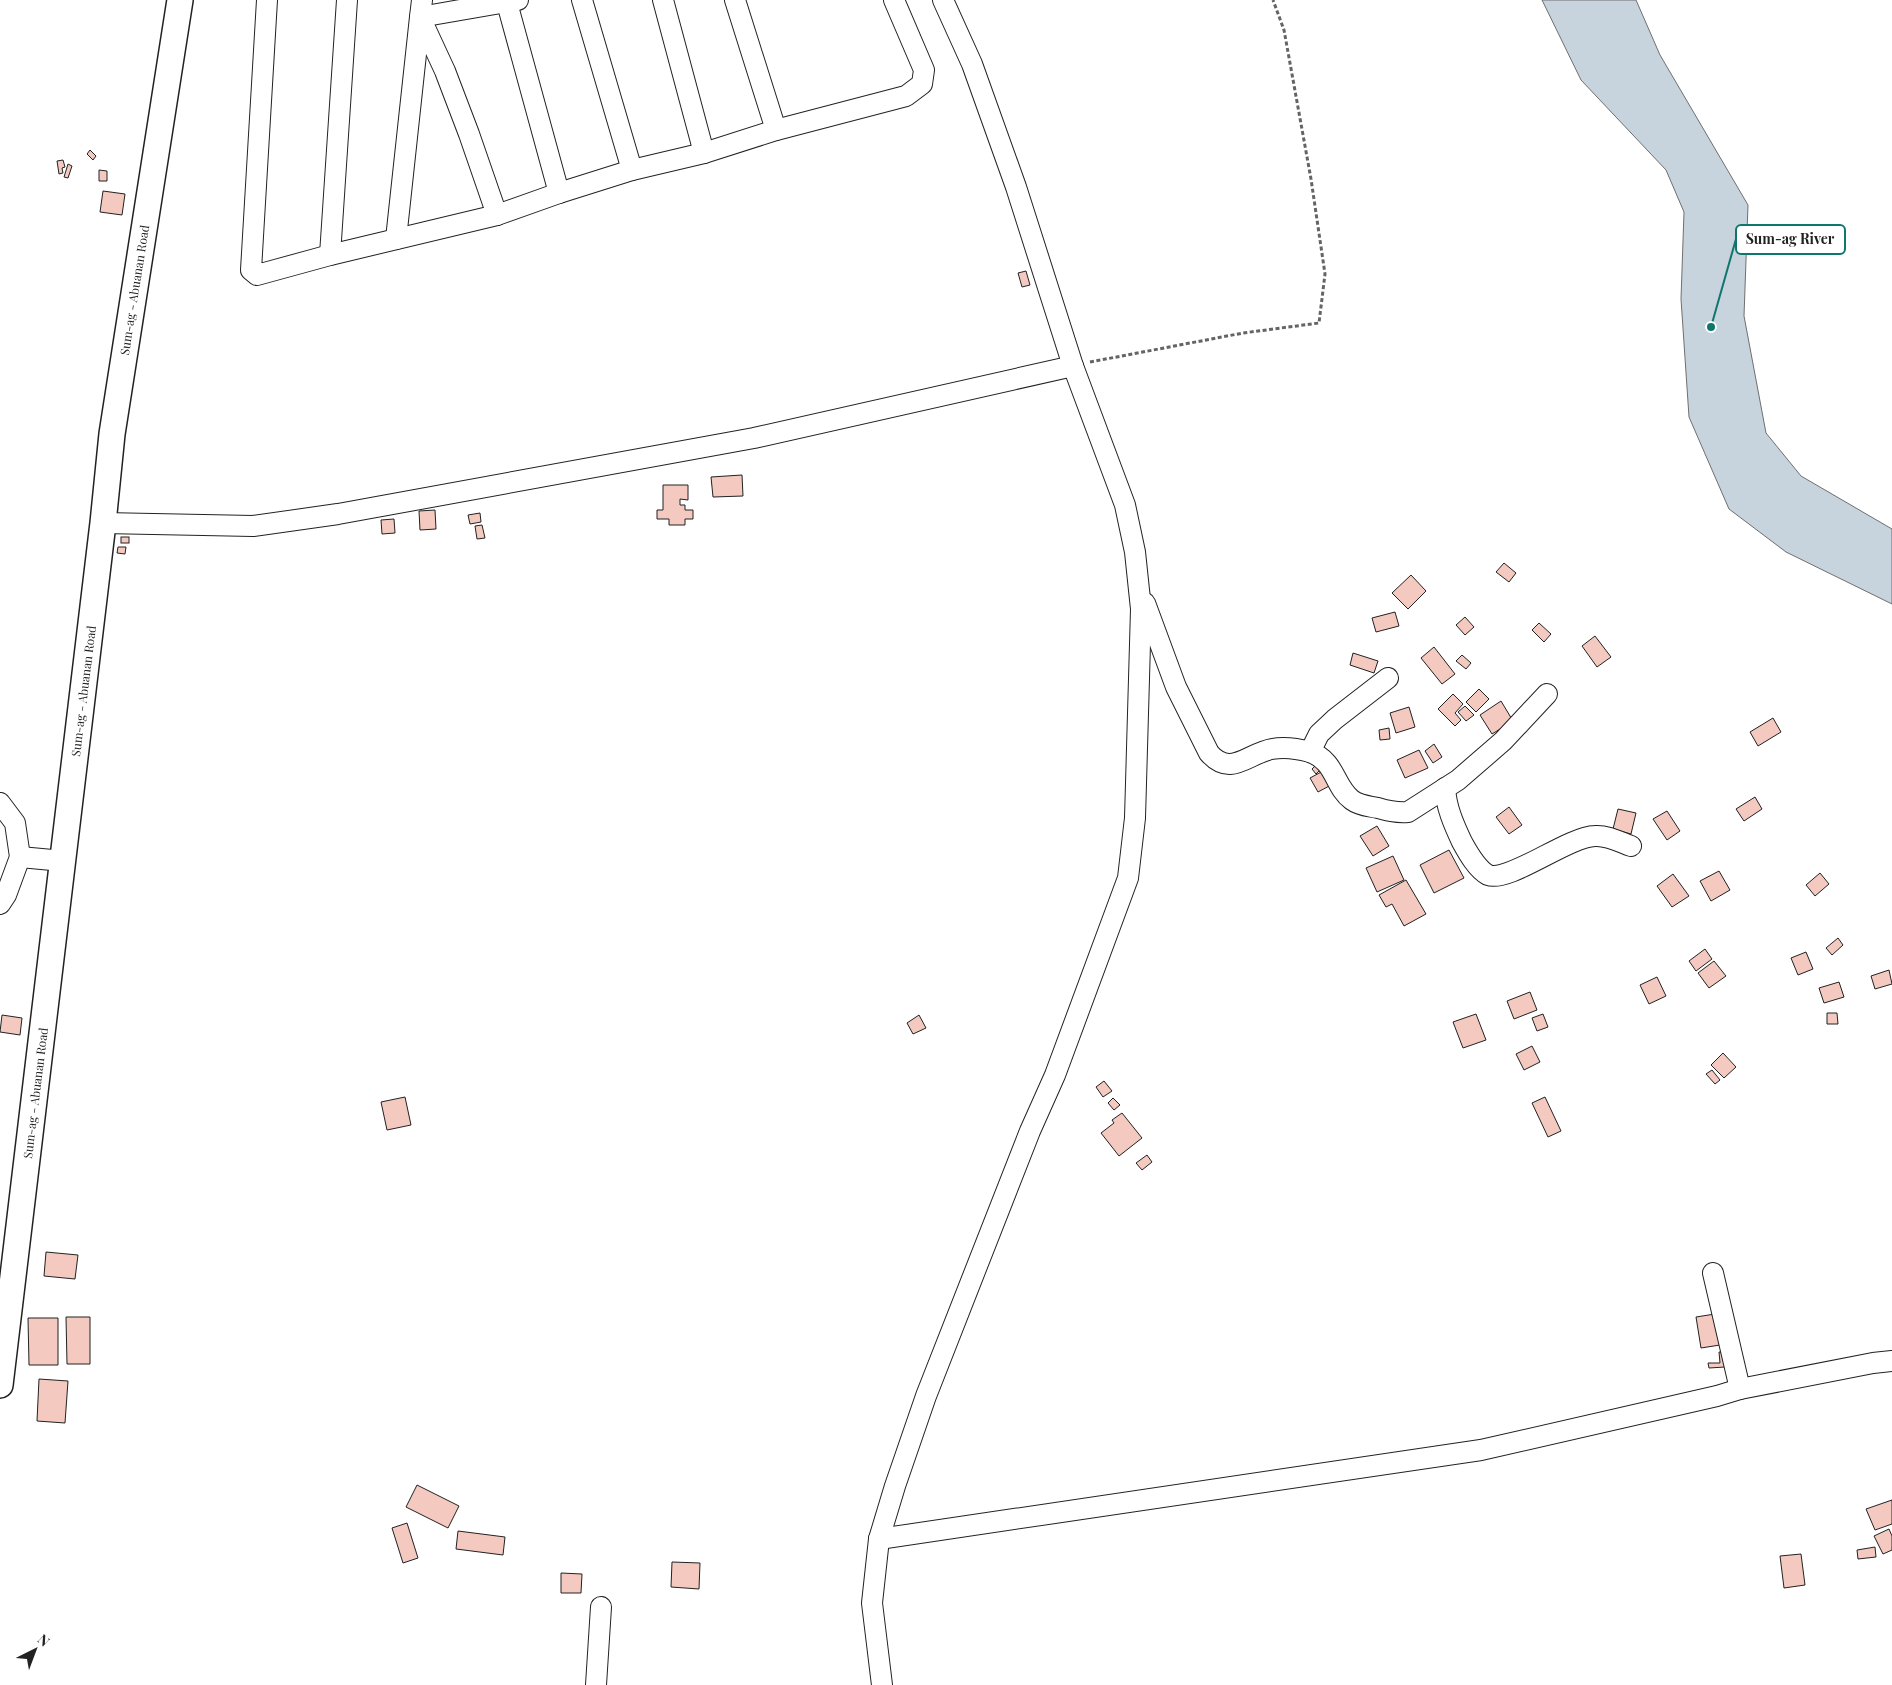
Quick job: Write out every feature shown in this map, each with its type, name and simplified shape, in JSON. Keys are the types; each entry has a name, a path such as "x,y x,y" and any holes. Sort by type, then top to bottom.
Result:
{"main road":[{"name":"Sum-ag - Abuanan Road","path":"0,1385 112,434 180,0"}],"street":[{"path":"267,0 251,270 257,275 330,255 497,215 632,170 704,153 776,130 906,96 922,84 924,70 894,0"},
{"path":"330,255 347,0"},
{"path":"582,0 632,170"},
{"path":"663,0 704,153"},
{"path":"735,0 776,130"},
{"path":"882,1685 872,1602 880,1539 895,1486 926,1396 1030,1131 1054,1075 1128,878 1135,818 1141,624 1135,552 1125,505 1072,366 1016,187 972,64 944,0"},
{"path":"421,8 513,1 559,193"},
{"path":"396,239 421,8"},
{"path":"421,8 470,134 497,215"},
{"path":"103,523 253,526 338,514 754,438 1072,366"},
{"path":"1139,590 1176,687 1208,753 1212,757 1226,764 1237,763 1272,749 1310,752 1325,761 1349,798 1362,805 1400,813 1408,812 1458,780 1503,742 1547,694"},
{"path":"1310,752 1319,734 1335,719 1388,678"},
{"path":"1445,788 1445,801 1466,850 1474,861 1488,874 1496,876 1507,874 1588,836 1597,836 1631,846"},
{"path":"0,802 15,823 20,857 6,895 0,904"},
{"path":"20,857 63,861"},
{"path":"1713,1273 1740,1389"},
{"path":"880,1539 1481,1450 1717,1396 1740,1389 1892,1361"},
{"path":"596,1685 601,1607"}],"path":[{"path":"1072,366 1243,333 1319,323 1325,274 1311,179 1284,30 1274,0"}],"shaded area":[{"path":"1542,0 1636,0 1660,55 1748,205 1744,316 1766,433 1801,476 1892,529 1892,604 1786,552 1729,509 1689,417 1681,299 1684,212 1666,170 1581,80"}],"building":[{"path":"90,150 96,156 93,160 87,154"},
{"path":"63,160 65,167 62,168 63,173 59,174 57,161"},
{"path":"68,164 72,166 68,178 64,177"},
{"path":"99,170 107,171 107,181 99,181"},
{"path":"103,191 125,194 122,215 100,212"},
{"path":"1026,271 1030,285 1022,287 1018,273"},
{"path":"742,475 743,496 713,497 711,477"},
{"path":"663,485 688,485 688,500 680,499 680,505 685,505 685,510 693,510 693,519 685,519 685,525 669,525 669,519 657,519 657,510 663,510"},
{"path":"435,510 436,529 420,530 419,511"},
{"path":"480,513 481,522 470,524 468,515"},
{"path":"394,519 395,533 382,534 381,520"},
{"path":"482,525 485,538 477,539 475,526"},
{"path":"121,537 129,537 129,543 121,543"},
{"path":"118,547 126,547 125,554 117,553"},
{"path":"1504,563 1516,573 1509,582 1496,572"},
{"path":"1411,575 1426,591 1408,609 1392,593"},
{"path":"1395,612 1399,626 1376,632 1372,618"},
{"path":"1465,617 1474,627 1465,635 1456,625"},
{"path":"1539,623 1551,634 1544,642 1532,630"},
{"path":"1595,636 1611,657 1597,667 1582,646"},
{"path":"1434,647 1455,674 1442,684 1421,658"},
{"path":"1353,653 1378,661 1374,673 1350,665"},
{"path":"1462,655 1471,663 1466,669 1456,661"},
{"path":"1479,689 1489,699 1476,712 1466,702"},
{"path":"1453,694 1463,704 1455,713 1461,720 1455,726 1438,709"},
{"path":"1501,701 1513,721 1492,734 1480,715"},
{"path":"1465,706 1474,715 1466,721 1458,712"},
{"path":"1409,707 1415,727 1396,733 1390,713"},
{"path":"1773,718 1781,732 1758,746 1750,732"},
{"path":"1389,728 1390,739 1380,740 1379,730"},
{"path":"1434,744 1442,757 1433,763 1425,751"},
{"path":"1419,750 1428,768 1405,778 1397,760"},
{"path":"1319,762 1323,767 1316,774 1312,769"},
{"path":"1323,771 1331,785 1318,792 1310,778"},
{"path":"1755,797 1762,809 1744,821 1736,809"},
{"path":"1509,807 1522,825 1509,834 1496,817"},
{"path":"1618,809 1636,813 1631,834 1613,829"},
{"path":"1667,811 1680,831 1667,840 1653,819"},
{"path":"1377,826 1389,846 1373,856 1360,836"},
{"path":"1449,850 1464,878 1434,893 1420,865"},
{"path":"1393,856 1404,880 1377,892 1366,868"},
{"path":"1719,871 1730,890 1711,901 1700,881"},
{"path":"1820,873 1829,884 1815,896 1806,885"},
{"path":"1673,874 1689,896 1672,907 1657,886"},
{"path":"1406,880 1426,914 1404,926 1392,904 1386,907 1379,895"},
{"path":"1838,938 1843,945 1832,955 1826,948"},
{"path":"1705,949 1712,959 1696,971 1689,961"},
{"path":"1806,952 1813,969 1798,975 1791,958"},
{"path":"1714,961 1726,976 1709,988 1698,973"},
{"path":"1889,970 1892,984 1875,989 1871,976"},
{"path":"1657,977 1666,996 1649,1004 1640,985"},
{"path":"1839,982 1844,997 1824,1003 1819,988"},
{"path":"1530,992 1537,1010 1514,1019 1507,1001"},
{"path":"1827,1013 1837,1013 1838,1024 1827,1024"},
{"path":"1476,1014 1486,1040 1463,1048 1453,1022"},
{"path":"1543,1014 1548,1027 1537,1031 1532,1018"},
{"path":"2,1015 22,1018 20,1035 0,1032"},
{"path":"919,1015 926,1028 913,1034 907,1023"},
{"path":"1532,1046 1540,1062 1524,1070 1516,1054"},
{"path":"1723,1053 1736,1067 1724,1078 1711,1065"},
{"path":"1712,1070 1720,1080 1715,1084 1706,1074"},
{"path":"1104,1081 1112,1091 1103,1097 1096,1087"},
{"path":"405,1097 411,1125 387,1130 381,1102"},
{"path":"1545,1097 1561,1131 1548,1137 1532,1103"},
{"path":"1113,1098 1120,1105 1114,1110 1108,1103"},
{"path":"1122,1113 1142,1138 1119,1156 1101,1133 1114,1123 1112,1120"},
{"path":"1147,1155 1152,1162 1142,1170 1136,1163"},
{"path":"46,1252 78,1255 75,1279 44,1276"},
{"path":"1715,1314 1720,1345 1701,1348 1696,1317"},
{"path":"66,1317 90,1317 90,1364 67,1364"},
{"path":"28,1318 58,1318 58,1365 29,1365"},
{"path":"1719,1352 1724,1352 1725,1367 1709,1368 1708,1363 1720,1363"},
{"path":"39,1379 68,1381 65,1423 37,1421"},
{"path":"417,1485 459,1506 448,1528 406,1507"},
{"path":"1892,1500 1892,1524 1875,1530 1866,1509"},
{"path":"407,1523 418,1558 403,1563 392,1528"},
{"path":"1889,1529 1892,1536 1892,1550 1883,1554 1874,1536"},
{"path":"458,1531 505,1537 503,1555 456,1549"},
{"path":"1875,1547 1876,1557 1858,1559 1857,1550"},
{"path":"1801,1554 1805,1585 1784,1588 1780,1556"},
{"path":"672,1562 700,1563 699,1589 671,1587"},
{"path":"561,1573 582,1574 581,1593 561,1593"}],"place":[{"name":"Sum-ag River","path":"1711,327"}]}
